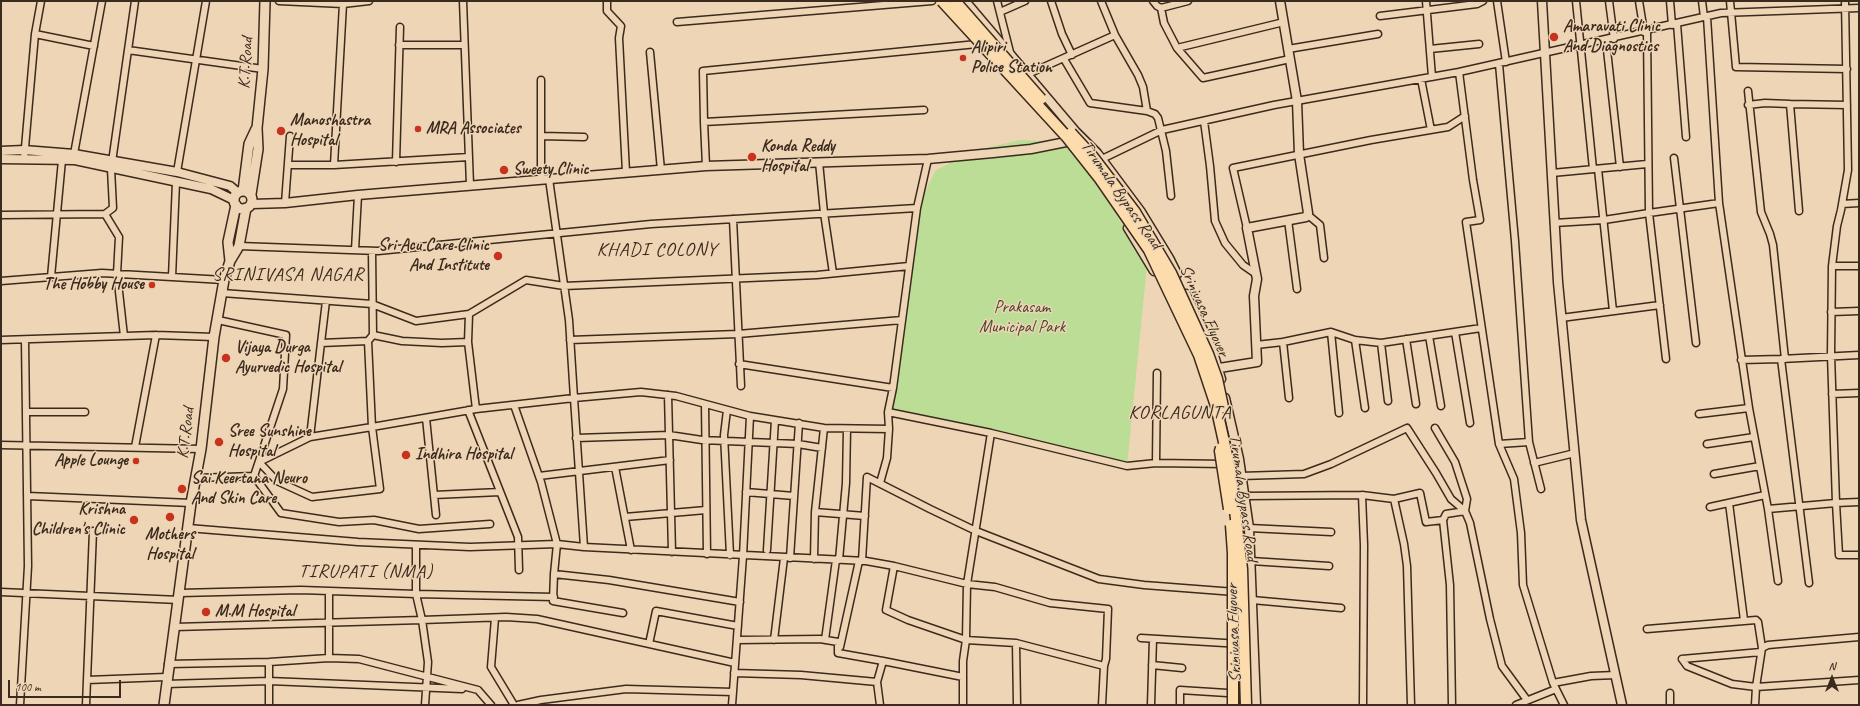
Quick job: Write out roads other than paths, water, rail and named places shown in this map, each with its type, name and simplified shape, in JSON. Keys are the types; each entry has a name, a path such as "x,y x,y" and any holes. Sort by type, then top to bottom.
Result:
{"main road":[{"name":"K.T.Road","path":"230,261 228,242 258,149 257,128 263,69 265,1"},
{"name":"Srinivasa Flyover","path":"942,1 1066,136 1100,179 1148,250 1199,355 1209,382 1230,469 1242,569 1245,705"},
{"name":"Srinivasa Flyover","path":"955,1 1093,157 1135,212 1171,273 1208,354 1217,379 1236,467 1243,512 1253,705"},
{"name":"K.T.Road","path":"164,705 168,664 180,596 191,502 201,449 214,337 224,280 230,261 238,246 243,199"},
{"name":"Srinivasa Flyover","path":"1225,444 1220,451 1228,505 1232,553 1233,705"}],"street":[{"path":"24,154 35,34 41,1"},
{"path":"74,154 102,1"},
{"path":"1,215 105,214 113,208 112,165 135,1"},
{"path":"176,172 206,1"},
{"path":"279,1 343,4 369,1"},
{"path":"463,1 470,185"},
{"path":"606,1 607,11 621,26 619,38 626,172"},
{"path":"677,22 932,1"},
{"name":"Tirumala Bypass Road","path":"938,1 1066,142 1105,192 1150,263 1196,358 1212,404 1226,464 1234,520 1239,592 1243,694 1245,705"},
{"name":"Tirumala Bypass Road","path":"965,1 1011,53 1076,132 1102,159 1141,212 1169,258 1212,349 1218,367 1242,476 1249,528 1256,705"},
{"path":"997,1 1007,38 1008,49 1011,53"},
{"path":"1000,12 1025,1"},
{"path":"1051,1 1062,34 1072,55"},
{"path":"1101,1 1115,35 1143,86 1147,111"},
{"path":"1153,1 1161,8 1164,23 1177,48 1203,78 1290,59"},
{"path":"1280,1 1297,101 1299,154 1308,215 1320,225 1324,258"},
{"path":"1426,1 1432,77"},
{"path":"1380,16 1477,4 1483,1"},
{"path":"1497,1 1506,62"},
{"path":"1542,1 1554,223 1561,318 1581,520 1622,705"},
{"path":"1576,1 1579,46 1595,169 1604,220 1613,311"},
{"path":"1609,1 1614,39"},
{"path":"1639,1 1646,31 1649,213 1666,359"},
{"path":"1670,1 1675,24 1686,137"},
{"path":"1702,1 1705,17 1719,202 1741,360 1768,509 1778,581"},
{"path":"1730,1 1736,67 1846,69"},
{"path":"1161,8 1184,2"},
{"path":"334,165 343,4"},
{"path":"1846,4 1848,170 1837,226 1832,266 1831,355 1838,553 1841,555 1859,555"},
{"path":"1102,159 1162,130 1274,105 1498,64 1730,12 1846,4 1859,8"},
{"path":"1177,48 1284,22"},
{"path":"396,162 400,27"},
{"path":"35,34 94,46"},
{"path":"1288,49 1378,34"},
{"path":"1028,74 1115,35"},
{"path":"1606,41 1620,167"},
{"path":"706,166 703,71 977,44"},
{"path":"1430,49 1479,44"},
{"path":"399,45 464,45"},
{"path":"128,50 263,69"},
{"path":"650,52 661,170"},
{"path":"1064,59 1090,103 1147,111 1155,114 1162,130 1170,196"},
{"path":"1498,64 1515,241 1529,442 1541,489"},
{"path":"1459,72 1480,220 1466,222 1499,444 1514,479 1521,533 1523,585 1555,686 1564,705"},
{"path":"1421,79 1430,130"},
{"path":"541,80 541,136 545,179 556,232 570,340 584,547"},
{"path":"1748,91 1748,105 1761,212 1770,234 1772,245 1783,359 1810,583"},
{"path":"1748,105 1765,103 1847,105"},
{"path":"1790,104 1799,211"},
{"path":"704,122 924,110"},
{"path":"1201,372 1218,367 1257,362 1254,296 1257,280 1233,168 1299,154 1448,127 1465,116"},
{"path":"1204,121 1215,222 1225,243 1243,265 1256,274"},
{"path":"1,159 24,154 74,154 176,182 211,189 243,199 285,203 470,185 706,166 928,159 1031,149 1066,142 1076,132"},
{"path":"285,203 290,136"},
{"path":"541,136 584,137"},
{"path":"1,151 62,160 75,160 176,172 230,186 243,199"},
{"path":"288,165 334,165 469,157"},
{"path":"1674,158 1696,344"},
{"path":"880,483 887,458 889,429 888,412 893,388 917,208 928,159"},
{"path":"51,277 62,160"},
{"path":"819,162 824,213 833,273"},
{"path":"1552,173 1647,164"},
{"path":"172,277 176,182"},
{"path":"355,250 358,195"},
{"path":"1554,223 1604,220 1719,202"},
{"path":"1842,204 1859,203"},
{"path":"238,246 372,251 556,232 917,208"},
{"path":"105,214 119,237 117,274 124,336"},
{"path":"1247,228 1308,215"},
{"path":"734,219 741,386"},
{"path":"1288,220 1297,289"},
{"path":"259,462 277,481 312,497 380,489 372,427 368,341 373,335 372,251"},
{"path":"222,293 372,304 416,321 469,314 526,280 564,286 833,273 909,266"},
{"path":"1832,266 1859,266"},
{"path":"1,281 102,273 224,280"},
{"path":"310,437 326,301"},
{"path":"1561,318 1660,305"},
{"path":"1831,312 1859,311"},
{"path":"469,314 468,342 476,409"},
{"path":"218,320 286,335 283,389 254,476"},
{"path":"570,340 738,334 902,320"},
{"path":"1256,344 1283,342 1331,332 1355,340 1381,343 1481,328"},
{"path":"1331,332 1339,413"},
{"path":"1455,332 1470,423"},
{"path":"373,335 402,341 442,343 468,342"},
{"path":"1,340 124,336 214,337"},
{"path":"135,447 156,336"},
{"path":"1429,336 1441,406"},
{"path":"1406,339 1416,404"},
{"path":"20,705 26,594 28,496 25,340"},
{"path":"1355,340 1365,408"},
{"path":"321,343 368,341"},
{"path":"1283,342 1290,398"},
{"path":"1381,343 1388,401"},
{"path":"1741,360 1859,355"},
{"path":"739,364 893,388"},
{"path":"1156,463 1157,373"},
{"path":"259,462 310,437 468,410 641,392 705,404 750,416 824,428 889,429"},
{"path":"1832,394 1859,393"},
{"path":"668,396 672,552"},
{"path":"705,404 707,554"},
{"path":"514,405 539,476 558,544 554,574 553,602 622,613"},
{"path":"1700,414 1749,408"},
{"path":"468,410 518,537 519,570"},
{"path":"727,410 725,441 730,555"},
{"path":"26,412 85,412"},
{"path":"888,412 990,433 1127,466 1156,463 1226,464"},
{"path":"732,705 743,556 750,416"},
{"path":"426,418 436,515"},
{"path":"767,550 776,420"},
{"path":"774,640 787,558 794,496 799,424"},
{"path":"814,559 815,512 824,428"},
{"path":"1242,476 1304,474 1331,464 1407,428 1436,473 1450,499 1464,511 1470,523 1490,619 1502,666 1527,700"},
{"path":"1435,428 1455,462 1461,477 1467,498 1464,511"},
{"path":"825,640 843,514 846,483 847,429"},
{"path":"963,705 967,584 990,433"},
{"path":"576,438 669,435 705,440 798,444 822,448"},
{"path":"1707,444 1754,436"},
{"path":"1499,444 1529,442"},
{"path":"1,445 201,449"},
{"path":"1534,463 1575,454"},
{"path":"539,476 670,460"},
{"path":"1714,474 1760,466"},
{"path":"615,467 631,550"},
{"path":"196,478 254,476"},
{"path":"254,476 282,513 339,522 374,520 419,529 490,524"},
{"path":"838,653 861,561 867,477 976,530 1099,579 1144,585 1239,592"},
{"path":"434,495 500,492"},
{"path":"746,492 794,496"},
{"path":"1245,496 1362,495 1394,499 1420,493 1426,522 1443,520"},
{"path":"1362,495 1364,545 1363,705"},
{"path":"1710,507 1765,495"},
{"path":"28,496 191,502"},
{"path":"1394,499 1404,544 1407,566 1411,705"},
{"path":"1768,509 1859,502"},
{"path":"1729,503 1744,620"},
{"path":"625,517 706,510"},
{"path":"1452,705 1450,585 1443,520 1446,514 1464,511"},
{"path":"815,512 865,516"},
{"path":"188,528 358,542 470,547 558,544 631,550 861,561 894,566 967,584 995,587 1050,603 1108,609 1102,705"},
{"path":"1249,528 1331,532"},
{"path":"86,705 93,531"},
{"path":"416,545 416,594 422,620 428,662 425,687 425,705"},
{"path":"1251,561 1328,566"},
{"path":"894,566 886,610 908,620 966,640 1016,643 1104,666"},
{"path":"554,574 609,580 740,602"},
{"path":"1,592 90,597 180,596 329,591 554,597"},
{"path":"328,658 329,591"},
{"path":"1252,600 1341,608"},
{"path":"649,644 656,612 738,626"},
{"path":"175,627 495,618 537,619 735,663"},
{"path":"495,618 491,667 514,705"},
{"path":"1647,629 1754,619 1758,622 1762,650 1756,687 1755,705"},
{"path":"1859,637 1768,645 1762,650 1682,659 1687,666 1712,677 1732,684 1756,687 1859,680"},
{"path":"1141,638 1241,644"},
{"path":"1151,705 1153,639"},
{"path":"737,640 825,640 838,642 838,653"},
{"path":"1016,643 1017,705"},
{"path":"838,653 963,677"},
{"path":"168,664 269,662 328,658 359,659 478,690 491,705"},
{"path":"880,705 878,682 883,661"},
{"path":"269,662 269,705"},
{"path":"1152,665 1182,668"},
{"path":"734,673 801,674 878,682"},
{"path":"1516,705 1555,686 1591,676 1616,675"},
{"path":"87,680 269,681 474,689"},
{"path":"518,705 541,700 626,689 733,692"},
{"path":"1180,705 1180,690 1243,694"},
{"path":"1670,694 1670,705"}],"place":[{"name":"Amaravati Clinic And Diagnostics","path":"1554,37"},
{"name":"Alipiri Police Station","path":"963,58"},
{"name":"MRA Associates","path":"418,129"},
{"name":"Manoshastra Hospital","path":"281,131"},
{"name":"Konda Reddy Hospital","path":"752,157"},
{"name":"Sweety Clinic","path":"504,170"},
{"name":"Sri Acu Care Clinic And Institute","path":"498,256"},
{"name":"The Hobby House","path":"152,285"},
{"name":"Vijaya Durga Ayurvedic Hospital","path":"226,358"},
{"name":"Sree Sunshine Hospital","path":"219,442"},
{"name":"Indhira Hospital","path":"406,455"},
{"name":"Apple Lounge","path":"136,461"},
{"name":"Sai Keertana Neuro And Skin Care","path":"182,489"},
{"name":"Mothers Hospital","path":"170,517"},
{"name":"Krishna Children's Clinic","path":"134,520"},
{"name":"M.M Hospital","path":"206,612"}],"district":[{"name":"KHADI COLONY","path":"657,250"},
{"name":"SRINIVASA NAGAR","path":"288,275"},
{"name":"KORLAGUNTA","path":"1180,413"},
{"name":"TIRUPATI (NMA)","path":"366,572"}],"park label":[{"name":"Prakasam Municipal Park","path":"1022,318"}]}
